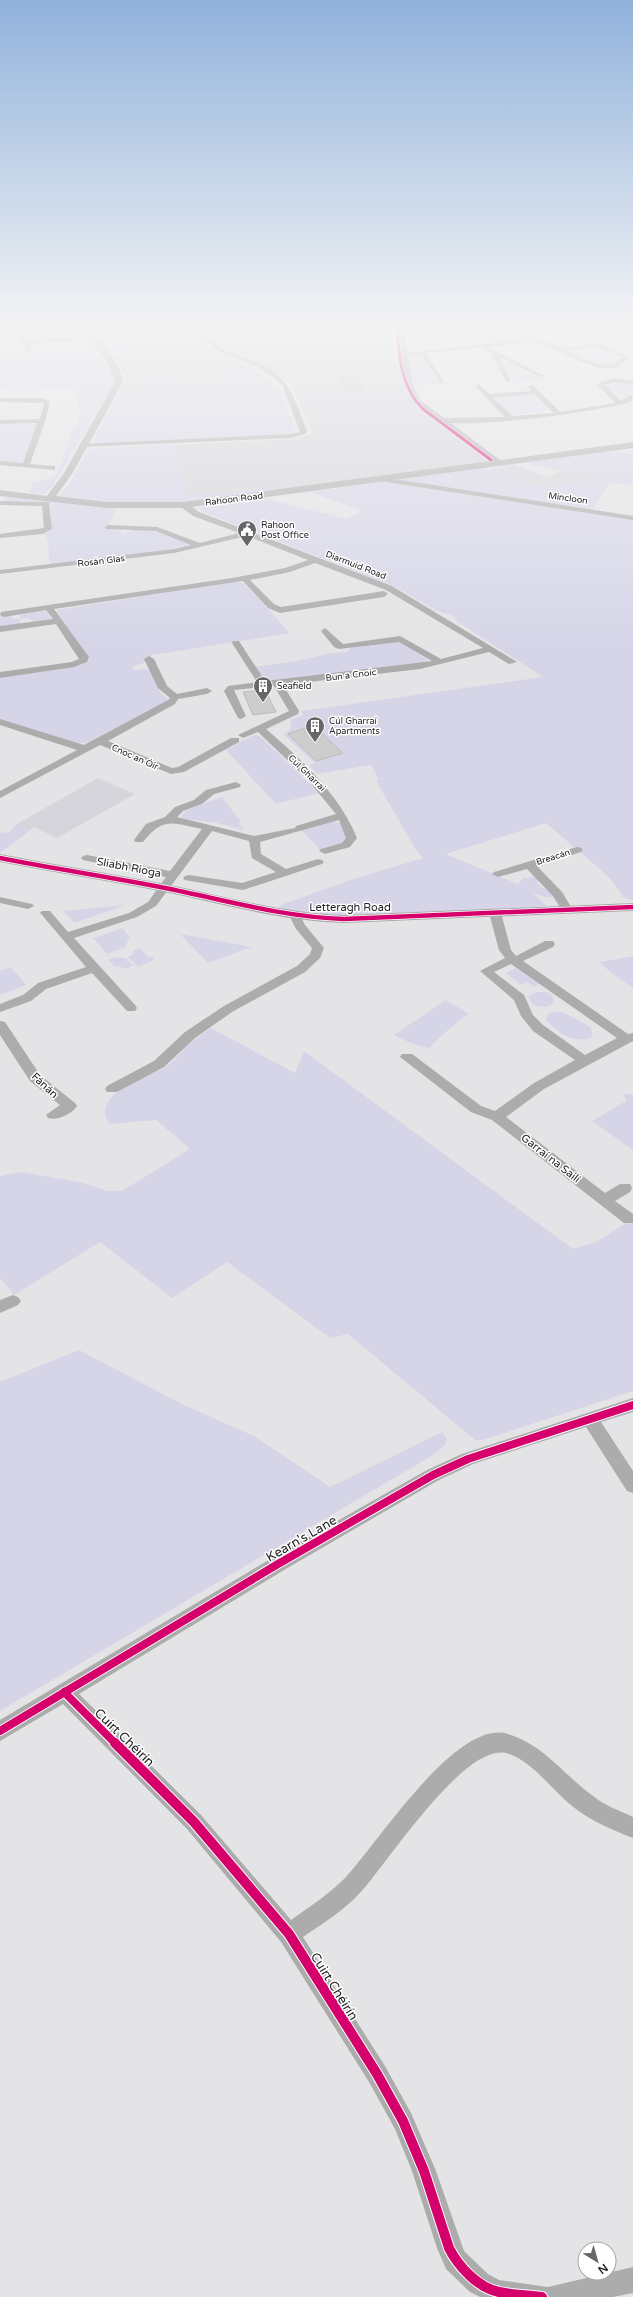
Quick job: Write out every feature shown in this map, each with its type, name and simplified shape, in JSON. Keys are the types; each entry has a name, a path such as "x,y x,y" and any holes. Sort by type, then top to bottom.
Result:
{"street":[{"path":"26,466 36,435"},
{"path":"49,499 59,488 89,435"},
{"path":"83,446 290,435"},
{"path":"460,435 498,463"},
{"name":"Rahoon Road","path":"1,494 115,505 184,505 633,445"},
{"path":"0,463 52,468"},
{"name":"Mincloon","path":"382,479 633,518"},
{"path":"0,503 46,504 48,522 48,529 41,533 0,536"},
{"name":"Diarmuid Road","path":"184,505 196,514 402,595 512,662"},
{"path":"109,527 157,529 201,546"},
{"name":"Rosán Glas","path":"0,572 115,560 201,546 247,534"},
{"path":"0,630 49,608 244,578 287,570 315,560"},
{"path":"244,578 271,606 279,609 384,594"},
{"path":"0,675 74,664 84,660 49,608"},
{"path":"4,614 22,619 58,621"},
{"path":"325,631 337,645 342,647 390,639 402,640 440,662"},
{"path":"236,644 263,685"},
{"name":"Bun a Cnoic","path":"241,716 229,691 235,688 278,684 440,662 491,649"},
{"path":"150,659 163,688 175,698"},
{"path":"260,729 286,718 294,712 278,684"},
{"name":"Cnoc an Óir","path":"2,792 86,749 172,702 175,698 207,691"},
{"path":"0,722 45,738 86,749"},
{"name":"Cnoc an Óir","path":"100,741 171,772 180,770 239,738 260,729"},
{"name":"Cul Gharrai","path":"260,729 322,787 342,816 352,840 346,844 325,851"},
{"path":"139,840 150,826 169,819 179,809 198,802 210,792 236,785"},
{"path":"169,819 209,827 254,839 262,839 342,816"},
{"name":"Sliabh Rioga","path":"163,888 209,827"},
{"path":"254,839 256,856 285,873"},
{"name":"Breacán","path":"498,874 577,850"},
{"name":"Letteragh Road","path":"0,858 163,888 296,917 344,919 633,907"},
{"name":"Sliabh Rioga","path":"87,858 172,875"},
{"path":"189,878 239,887 252,885 318,862"},
{"name":"Breacán","path":"529,864 558,894 567,910"},
{"path":"66,937 144,910 152,904 163,888"},
{"path":"0,900 28,906"},
{"path":"46,913 131,1008"},
{"path":"495,913 505,950 513,960 630,1038 539,1086 497,1116"},
{"path":"112,1089 159,1064 179,1044 205,1024 259,990 310,962 316,955 318,948 300,926 296,917"},
{"path":"549,944 486,971 518,995 527,1016 538,1028 585,1061"},
{"path":"0,1008 27,998 42,986 94,968"},
{"name":"Fánán","path":"0,1025 35,1078 70,1106 53,1115"},
{"name":"Garraí na Sailí","path":"407,1057 476,1109 497,1116 629,1219"},
{"path":"605,1200 625,1188"},
{"name":"Kearn's Lane","path":"0,1731 278,1564 433,1475 468,1459 633,1405"},
{"path":"590,1419 633,1486"},
{"name":"Cuirt Chéirín","path":"64,1692 194,1822 288,1934 377,2074 403,2120 424,2171 449,2248 456,2260 479,2283 497,2292 542,2297"},
{"path":"288,1934 352,1886 370,1867 442,1776 470,1752 489,1743 504,1742 528,1754 587,1805 633,1828"},
{"path":"554,2297 633,2280"}],"shaded area":[{"path":"0,435 33,435 23,462 0,462"},
{"path":"70,435 83,435 52,487 45,494 29,493 33,482 52,478 57,473"},
{"path":"96,435 252,435 104,443 93,441"},
{"path":"97,435 264,435 104,443 93,442"},
{"path":"309,435 455,435 488,461 215,499 60,496 70,483 87,451 90,449 292,439"},
{"path":"175,445 186,495 311,486 187,502 115,503 60,496 70,483 88,450"},
{"path":"611,450 633,454 633,485 609,483 592,510 633,516 633,901 623,897 610,878 546,823 446,854 518,884 523,878 536,877 539,880 537,883 543,888 549,889 555,897 545,897 533,893 547,906 500,910 347,916 290,912 278,906 350,880 423,858 416,850 376,781 379,780 371,765 317,774 309,765 315,763 284,735 291,728 290,720 303,715 301,711 543,677 458,622 453,616 438,611 396,587 203,512 199,508 264,498 346,519 362,511 310,492 482,468 549,489 563,482 576,485 590,478 573,472 568,474 524,462"},
{"path":"511,464 547,477 560,471 568,474 573,472 590,478 576,485 563,482 549,489 489,470"},
{"path":"9,496 116,508 107,529 122,531 121,534 135,530 156,532 180,538 190,545 145,554 50,566 47,538 45,534 51,531 51,505 39,501 7,501 3,499"},
{"path":"232,582 244,583 290,633 152,655 145,658 146,662 132,667 134,670 145,669 151,671 161,694 167,698 167,701 87,743 76,743 54,739 0,720 0,678 80,665 89,660 89,657 58,614 57,610"},
{"path":"43,610 47,611 51,619 34,622 28,618 21,619 19,624 0,627 0,616 9,615 14,619 20,618 20,614"},
{"path":"395,641 401,642 429,661 267,681 254,667 297,661 332,653 347,652 350,648"},
{"path":"253,735 260,736 319,793 276,804 226,750"},
{"path":"98,778 135,794 57,838 34,827 29,831 17,824"},
{"path":"222,797 241,822 239,823 244,830 217,823 185,819 181,816 187,810"},
{"path":"333,821 341,823 347,838 344,843 320,850 301,830"},
{"path":"17,824 29,831 0,853 0,832 9,833"},
{"path":"126,905 74,923 63,911"},
{"path":"122,928 130,937 125,947 107,954 93,938"},
{"path":"181,935 186,935 252,947 208,963"},
{"path":"140,948 148,957 154,957 152,961 138,967 128,957 133,954 134,950"},
{"path":"633,956 633,988 611,973 600,962"},
{"path":"116,957 126,958 133,966 125,969 119,966 115,967 108,960"},
{"path":"11,967 26,985 0,995 0,971"},
{"path":"516,968 539,984 534,987 528,982 522,985 505,973"},
{"path":"536,992 547,992 553,997 554,1002 547,1007 533,1005 528,997"},
{"path":"446,1000 469,1014 448,1030 429,1048 413,1044 394,1035"},
{"path":"552,1012 563,1012 590,1027 593,1034 591,1038 572,1038 561,1033 546,1020 546,1016"},
{"path":"211,1028 295,1073 304,1051 573,1249 596,1242 633,1219 633,1391 483,1440 475,1440 348,1334 330,1338 227,1262 172,1298 100,1242 14,1295 0,1278 0,1176 21,1172 79,1182 108,1191 122,1191 190,1149 156,1120 109,1124 105,1113 107,1104 114,1095 135,1081 167,1066 186,1046"},
{"path":"624,1094 633,1094 633,1150 592,1121 626,1101"},
{"path":"79,1350 184,1405 256,1437 330,1487 442,1432 447,1439 445,1445 433,1455 0,1711 0,1382"}],"building":[{"name":"Seafield","path":"265,690 276,712 253,715 243,692"},
{"name":"Cúl Gharraí Apartments","path":"313,725 343,753 316,761 288,734"}],"cycle path":[{"path":"458,435 491,460"},
{"path":"0,858 165,888 276,913 321,918 344,919 633,907"},
{"path":"0,1731 278,1564 433,1475 468,1459 633,1405"},
{"path":"64,1692 194,1822 289,1934 377,2074 403,2121 424,2171 449,2248 455,2260 479,2283 497,2292 542,2297"}],"place":[{"name":"Rahoon Post Office","path":"247,547"},
{"name":"Seafield","path":"263,703"},
{"name":"Cúl Gharraí Apartments","path":"315,743"}]}
